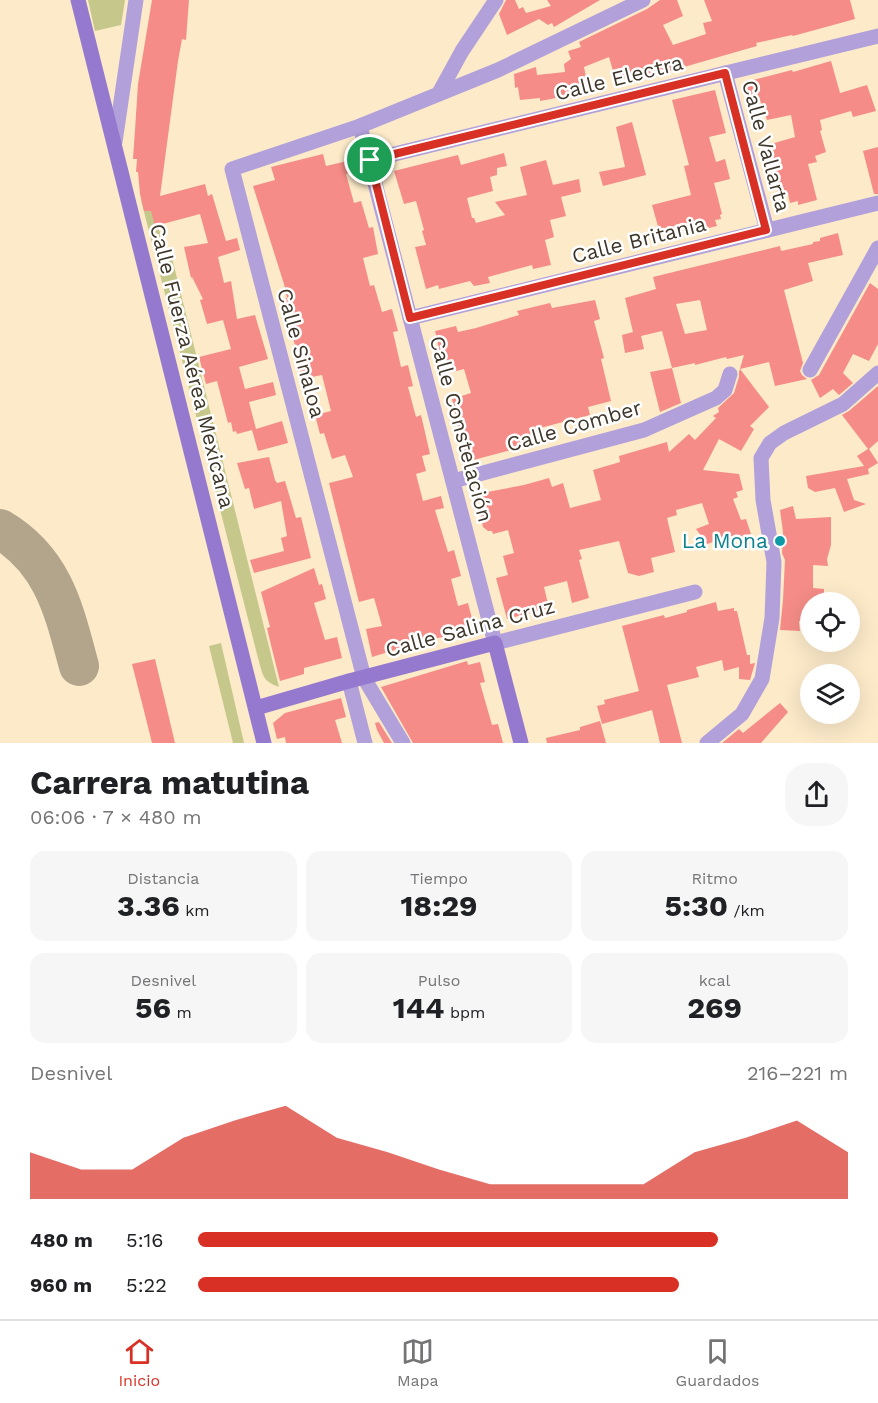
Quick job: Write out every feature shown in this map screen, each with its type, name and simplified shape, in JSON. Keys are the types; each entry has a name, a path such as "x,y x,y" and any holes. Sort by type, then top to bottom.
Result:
{"main road":[{"name":"Calle Fuerza Aérea Mexicana","path":"78,0 264,743"},
{"name":"Calle Salina Cruz","path":"256,708 495,643"},
{"name":"Calle Constelación","path":"495,643 521,743"}],"street":[{"path":"115,142 136,0"},
{"path":"440,93 462,51 496,0"},
{"path":"360,126 498,70 643,0"},
{"name":"Calle Electra","path":"370,160 878,36"},
{"name":"Calle Vallarta","path":"725,73 766,230"},
{"name":"Calle Constelación","path":"360,126 495,643"},
{"name":"Calle Sinaloa","path":"360,126 232,169 364,678"},
{"name":"Calle Britania","path":"410,318 878,203"},
{"path":"810,370 878,248"},
{"path":"707,743 742,714 762,679 772,618 774,562 760,458 770,443 784,433 843,404 878,373"},
{"name":"Calle Comber","path":"453,481 644,430 716,398 725,390 730,374"},
{"name":"Calle Salina Cruz","path":"495,643 695,592"},
{"path":"364,678 403,743"},
{"path":"349,681 365,743"}],"green space":[{"path":"88,0 125,0 121,25 95,31"},
{"path":"151,197 165,254 171,254 279,687 266,680 258,658 141,200"},
{"path":"221,643 244,743 233,743 209,646"}],"building":[{"path":"152,0 189,0 186,40 182,39 178,61 160,196 205,184 208,196 212,194 226,241 237,238 240,250 218,257 224,283 231,281 237,319 255,315 268,359 239,367 245,389 273,382 276,395 249,402 256,429 282,421 288,443 258,451 252,430 237,434 236,431 233,432 231,422 228,423 217,381 206,384 199,357 231,349 223,320 207,324 200,300 203,299 191,278 184,247 208,243 200,214 155,226 151,211 144,211 138,172 136,172 137,159 133,159 138,84"},
{"path":"506,0 515,0 519,9 523,7 526,13 551,6 547,0 600,0 554,27 552,23 548,25 539,19 507,35 499,14"},
{"path":"660,0 677,0 683,16 663,25 673,45 706,34 703,23 712,21 704,0 850,0 855,19 793,36 756,43 757,46 646,78 645,76 616,81 609,57 584,67 589,92 540,101 540,98 520,100 518,87 515,88 514,74 536,67 537,75 565,72 564,64 571,59 568,51 581,47 579,42 647,9"},
{"path":"831,61 840,93 867,85 876,111 853,117 851,111 820,120 822,130 820,131 826,152 815,156 817,162 808,164 817,200 798,205 798,201 790,203 788,194 779,196 765,156 773,153 771,144 795,137 791,115 767,120 760,100 750,103 745,82"},
{"path":"715,90 726,133 709,137 716,162 725,159 730,179 714,183 722,214 721,219 715,220 717,226 705,229 702,219 659,230 652,205 691,195 684,166 689,165 672,100"},
{"path":"632,122 646,175 603,186 599,172 625,167 616,127"},
{"path":"878,147 878,194 874,194 863,151"},
{"path":"504,153 507,166 497,168 497,175 490,177 493,191 467,198 472,218 476,223 505,215 495,202 527,195 520,167 546,160 553,185 579,179 581,192 561,197 566,216 550,220 554,237 545,240 551,265 533,269 532,265 488,277 490,283 474,286 470,281 439,289 438,285 426,289 415,247 426,245 422,231 424,230 416,201 404,204 394,171 458,155 461,165"},
{"path":"323,154 326,166 356,159 359,171 346,174 354,203 361,201 369,228 373,227 378,254 363,258 370,286 374,285 382,312 392,309 398,331 393,332 401,367 408,365 413,386 408,387 416,417 421,415 430,454 422,456 426,471 416,474 423,501 441,496 444,508 435,510 448,552 454,550 461,576 451,579 458,606 468,603 475,630 424,641 372,657 366,629 382,626 374,598 359,602 329,483 353,477 345,455 332,459 324,433 320,434 315,415 331,411 322,375 302,379 283,299 287,298 284,284 253,186 275,180 271,167"},
{"path":"838,233 843,255 808,263 813,281 784,290 803,363 800,371 807,379 775,386 769,362 740,369 769,407 750,426 754,429 741,451 719,439 703,470 739,474 743,490 736,492 738,497 733,499 741,520 746,519 751,534 733,540 732,536 707,544 696,529 709,524 702,503 676,510 677,515 667,518 675,552 651,558 654,572 639,576 628,573 619,541 579,550 582,559 579,560 589,598 572,603 567,581 544,587 549,608 507,619 496,578 508,575 503,556 514,553 508,530 493,534 492,531 483,527 480,514 485,513 482,493 549,478 552,487 563,483 570,508 601,500 593,470 620,462 619,456 667,442 669,452 689,434 695,440 716,418 713,416 719,412 718,408 734,393 739,377 739,372 744,355 672,368 662,331 641,336 644,349 625,353 622,335 633,332 625,298 656,289 653,277 780,246 781,251 813,244 813,242 820,241 820,238","holes":["700,300 707,330 685,334 676,304"]},
{"path":"870,283 878,289 878,344 869,361 853,354 843,373 853,383 839,395 833,389 820,398 811,380 819,375"},
{"path":"595,300 600,319 594,321 604,358 601,359 611,401 588,407 590,415 540,428 538,440 529,445 466,462 452,399 471,393 464,369 445,374 435,331 456,326 458,332 476,328 519,315 517,311 550,303 552,308"},
{"path":"672,368 681,403 660,412 650,372"},
{"path":"878,386 878,441 869,449 878,463 868,469 869,474 847,479 854,500 866,504 844,512 835,488 815,492 808,488 806,476 864,466 857,456 868,449 842,415"},
{"path":"269,457 275,480 277,483 285,481 296,518 301,517 311,558 254,573 250,560 284,551 281,538 287,536 281,501 254,509 249,488 245,489 237,463"},
{"path":"793,506 796,519 831,517 828,566 813,565 813,588 824,589 824,592 800,592 800,631 780,630 785,560 782,553 783,532 780,510"},
{"path":"314,568 326,599 314,603 325,640 337,637 342,658 304,668 304,674 280,681 261,592"},
{"path":"716,602 718,611 734,608 734,611 737,611 747,655 750,655 750,664 755,663 750,680 739,679 739,667 724,671 722,660 696,667 699,677 667,685 682,743 660,743 652,710 602,724 597,706 605,704 604,700 639,691 622,626 664,615 665,618"},
{"path":"155,659 175,743 152,743 132,664"},
{"path":"467,661 468,665 480,662 485,682 480,683 492,725 498,724 503,743 413,743 381,687"},
{"path":"341,698 346,717 335,720 342,743 286,743 285,737 277,739 273,723 285,713"},
{"path":"780,703 788,712 761,743 722,743 739,729 743,733"},
{"path":"600,721 606,743 547,743 546,738 580,730 580,727"},
{"path":"379,722 392,743 384,743 375,723"}],"taxiway":[{"path":"0,529 33,556 45,572 62,607 79,666"}],"place":[{"name":"La Mona","path":"780,541"}],"route":[{"path":"725,73 766,230 410,318 370,160 725,73"}]}
